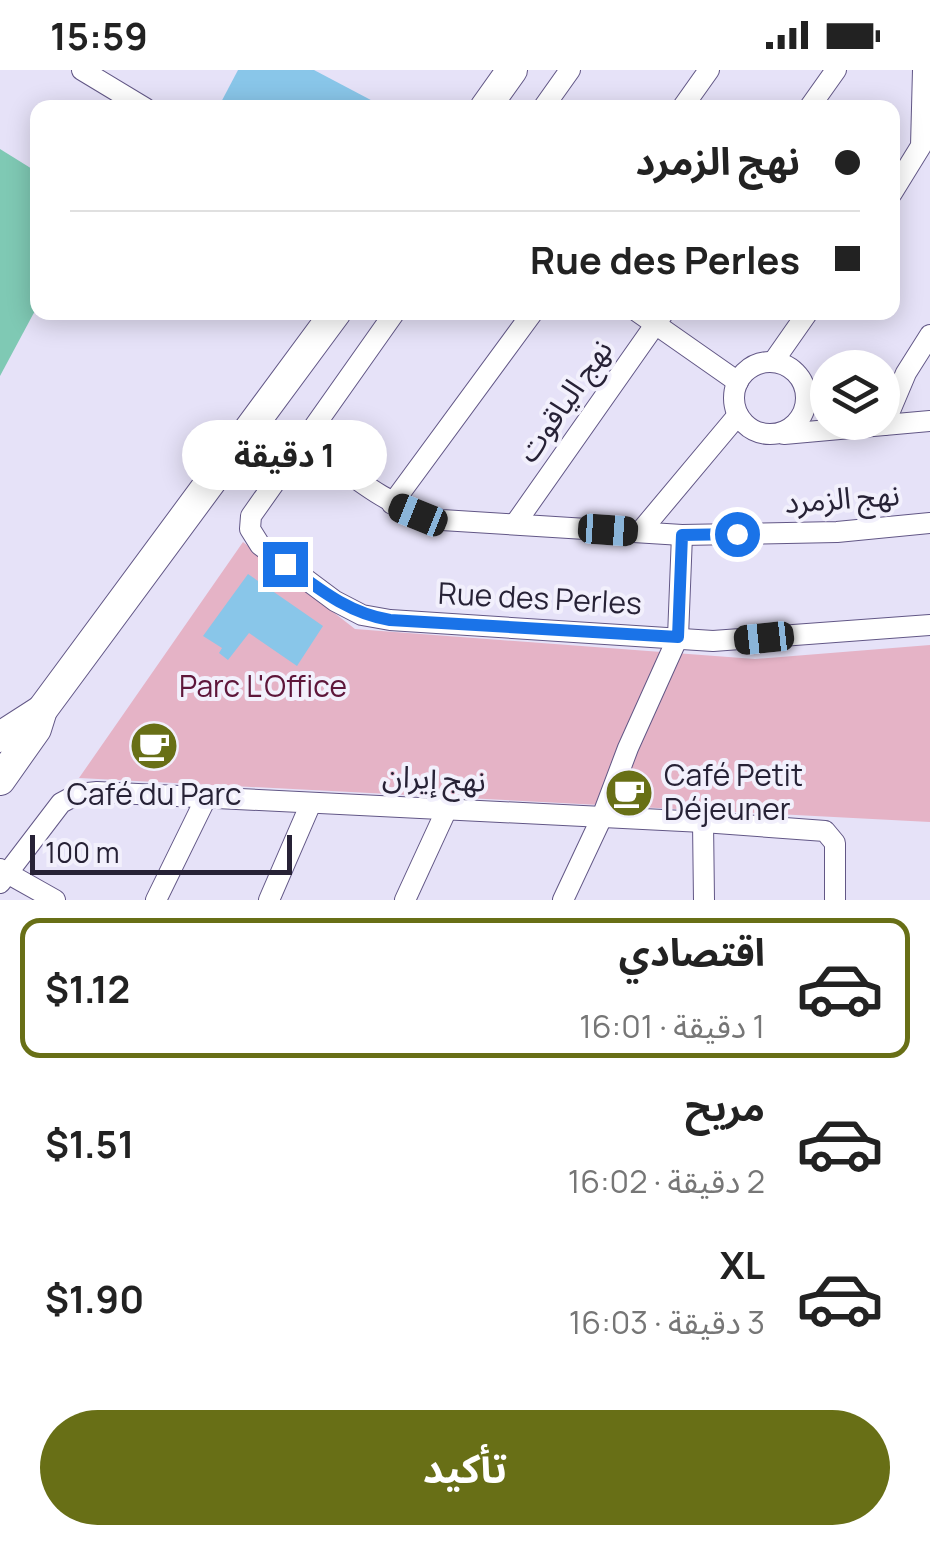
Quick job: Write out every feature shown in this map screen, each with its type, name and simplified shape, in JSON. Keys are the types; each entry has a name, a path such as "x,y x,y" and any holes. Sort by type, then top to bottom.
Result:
{"main road":[{"path":"491,100 512,70"},
{"path":"0,780 36,729 42,710 330,320"},
{"path":"0,737 42,710"}],"street":[{"path":"82,70 131,100"},
{"path":"549,100 570,70"},
{"path":"687,100 708,70"},
{"path":"815,100 836,70"},
{"path":"900,182 926,145 923,70"},
{"path":"303,439 389,320"},
{"path":"392,504 527,320"},
{"name":"نهج الياقوت","path":"515,524 650,320"},
{"path":"656,320 738,382"},
{"path":"773,362 802,320"},
{"path":"900,388 930,335"},
{"path":"776,434 795,425 806,407 805,386 792,369 773,362 752,366 738,382 734,398 738,415 758,433 776,434 810,431"},
{"path":"640,532 738,415"},
{"path":"900,423 930,420"},
{"name":"نهج الزمرد","path":"303,439 392,504 442,520 682,535 837,532 930,522"},
{"name":"Rue des Perles","path":"303,439 251,516 250,529 260,545 335,601 362,615 722,641 930,625"},
{"path":"563,900 678,637 682,535"},
{"name":"نهج إيران","path":"2,876 62,803 78,794 97,792 703,822 825,832 835,843 836,900"},
{"path":"156,900 206,798"},
{"path":"269,900 311,803"},
{"path":"405,900 446,810"},
{"path":"703,822 704,900"},
{"path":"2,876 56,900"}],"green space":[{"name":"Parc L'Office","path":"243,542 355,629 755,659 930,645 930,822 79,778"}],"shaded area":[{"path":"0,149 30,168 30,320 0,376"}],"building":[{"path":"238,70 314,70 371,100 222,100"},
{"path":"248,574 323,626 297,666 249,633 228,660 219,653 222,648 203,636"}],"place":[{"name":"Café du Parc","path":"154,746"},
{"name":"Café Petit Déjeuner","path":"629,793"}],"route":[{"path":"285,564 335,601 362,615 390,620 678,637 682,535 737,534"}]}
